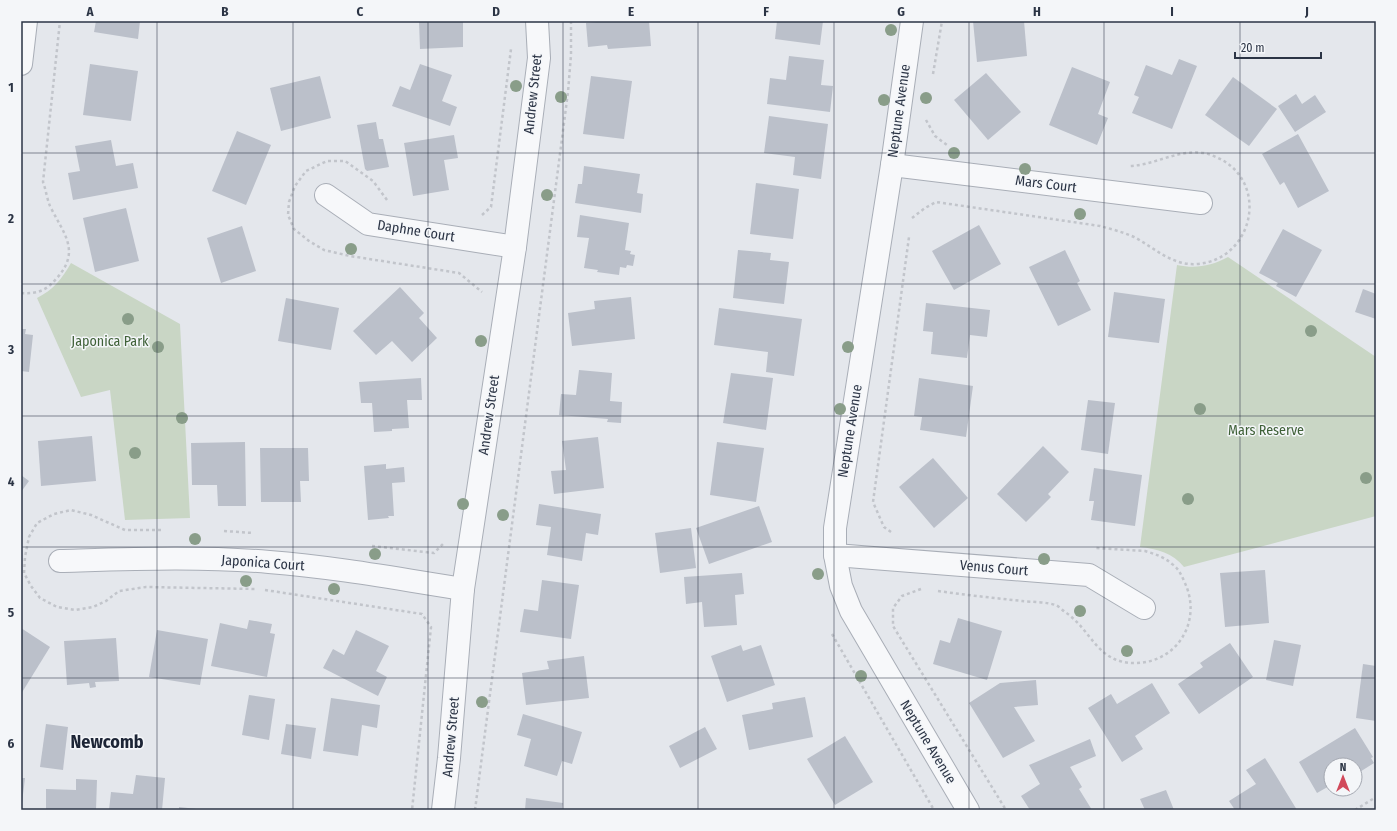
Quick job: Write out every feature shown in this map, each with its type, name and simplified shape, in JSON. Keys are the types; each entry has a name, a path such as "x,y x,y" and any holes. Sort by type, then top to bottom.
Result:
{"street":[{"path":"21,64 26,21"},
{"name":"Andrew Street","path":"443,810 450,758 464,589 515,247 539,58 537,21"},
{"name":"Neptune Avenue","path":"912,21 892,165 835,528 836,555 841,586 851,611 968,810"},
{"name":"Mars Court","path":"892,165 1201,204"},
{"name":"Daphne Court","path":"326,195 368,224 515,247"},
{"name":"Venus Court","path":"836,555 1089,575 1144,608"},
{"name":"Japonica Court","path":"60,561 233,559 313,566 464,589"}],"path":[{"path":"21,293 35,294 52,284 64,271 68,258 68,242 50,205 43,182 60,21"},
{"path":"475,810 568,92 571,55 571,21"},
{"path":"932,82 942,21"},
{"path":"479,217 491,207 511,48"},
{"path":"926,120 935,136 949,147"},
{"path":"911,225 912,217 936,202 1100,226 1135,238 1176,261 1198,264 1208,262 1224,255 1243,235 1248,223 1250,210 1249,198 1242,178 1222,160 1205,153 1182,153 1141,165 1128,166"},
{"path":"392,205 373,181 361,171 345,161 327,161 306,171 295,186 289,202 288,216 294,229 309,241 324,250 350,256 459,274 482,291 481,299"},
{"path":"895,534 884,527 873,502 910,233"},
{"path":"164,530 125,530 91,515 71,510 54,514 37,523 29,537 24,557 24,573 40,598 57,607 75,610 93,607 106,601 119,591 146,587 261,589 422,614 431,627 412,810"},
{"path":"218,531 257,533"},
{"path":"364,545 434,553 448,540"},
{"path":"937,591 1055,605 1072,617 1099,650 1114,659 1134,663 1153,661 1174,648 1184,636 1190,622 1191,605 1189,591 1177,568 1159,555 1145,551 1090,548"},
{"path":"921,589 902,596 893,608 893,626 1006,810"},
{"path":"1355,810 1376,797"}],"green space":[{"name":"Mars Reserve","path":"1228,257 1376,357 1376,516 1184,567 1175,558 1164,552 1140,547 1177,265 1197,267 1216,263"},
{"name":"Japonica Park","path":"71,263 180,324 190,518 125,520 110,390 81,397 37,298 57,284"}],"building":[{"path":"96,21 140,21 138,39 94,32"},
{"path":"419,21 463,21 463,47 420,49"},
{"path":"607,21 649,21 651,46 608,49 607,45 588,47 586,23"},
{"path":"777,21 823,21 820,45 775,39"},
{"path":"973,21 1024,21 1027,56 977,62"},
{"path":"789,56 824,60 821,85 833,86 830,112 767,104 770,78 786,80"},
{"path":"1179,59 1197,66 1172,129 1132,113 1139,97 1134,95 1146,65 1172,75"},
{"path":"90,64 138,71 131,121 83,115"},
{"path":"420,64 452,75 442,101 457,107 450,126 392,106 400,86 410,90"},
{"path":"1072,67 1110,82 1098,114 1108,118 1097,145 1049,125"},
{"path":"986,73 1021,112 988,140 954,100"},
{"path":"320,76 331,118 281,131 270,88"},
{"path":"591,76 632,81 624,139 583,134"},
{"path":"1233,77 1277,109 1249,146 1205,115"},
{"path":"1296,94 1302,104 1315,95 1326,112 1295,132 1278,106"},
{"path":"769,116 828,124 821,179 793,175 795,157 764,153"},
{"path":"376,122 379,139 383,139 389,167 367,171 365,169 357,125"},
{"path":"237,131 271,145 246,205 212,191"},
{"path":"1298,134 1329,191 1298,208 1284,182 1280,185 1262,154"},
{"path":"454,135 458,158 444,160 449,190 413,196 404,143"},
{"path":"111,140 116,166 133,163 138,188 73,200 68,173 80,171 75,146"},
{"path":"584,166 640,174 637,193 643,194 641,213 575,203 578,184 582,184"},
{"path":"756,183 799,189 793,239 750,234"},
{"path":"126,208 139,261 95,272 83,218"},
{"path":"580,215 629,223 625,250 631,251 630,254 635,255 633,266 627,265 626,268 620,267 619,275 597,272 598,270 584,268 589,238 577,237"},
{"path":"979,225 1001,264 954,290 932,251"},
{"path":"242,226 256,271 221,283 207,238"},
{"path":"1283,229 1322,250 1296,297 1276,286 1278,283 1259,273"},
{"path":"738,250 771,253 770,260 789,262 784,304 733,298"},
{"path":"1065,250 1080,281 1077,283 1091,310 1058,326 1029,267"},
{"path":"400,287 424,313 419,318 437,338 412,362 392,341 376,355 353,331"},
{"path":"1363,289 1376,294 1376,319 1355,312"},
{"path":"1114,292 1165,299 1159,343 1108,337"},
{"path":"631,297 635,339 572,346 568,313 595,309 594,301"},
{"path":"286,298 339,308 331,350 278,341"},
{"path":"926,303 990,310 987,337 970,335 967,358 931,354 933,332 923,331"},
{"path":"719,308 802,319 794,376 766,372 768,352 714,345"},
{"path":"21,329 26,329 25,334 33,335 29,372 21,371"},
{"path":"579,370 612,373 610,401 622,402 621,423 607,422 608,419 559,415 561,394 576,395"},
{"path":"731,373 773,378 766,430 723,423"},
{"path":"421,378 422,400 407,400 409,428 374,432 372,403 361,403 359,382"},
{"path":"919,378 973,386 966,437 920,430 922,417 914,416"},
{"path":"1088,400 1115,403 1108,454 1081,450"},
{"path":"92,436 96,481 41,486 38,441"},
{"path":"598,437 604,488 554,494 551,471 566,470 562,441"},
{"path":"245,442 246,506 218,506 217,485 192,485 191,443"},
{"path":"717,442 764,448 756,502 710,495"},
{"path":"1043,446 1069,472 1048,494 1051,497 1026,522 997,494"},
{"path":"260,448 308,448 309,481 300,481 301,502 261,502"},
{"path":"933,458 968,498 934,528 899,487"},
{"path":"386,464 386,469 404,467 405,482 392,483 394,516 388,516 389,518 368,520 364,466"},
{"path":"1094,468 1142,475 1135,526 1091,520 1094,501 1089,501"},
{"path":"21,475 29,481 21,492"},
{"path":"539,504 601,514 598,535 586,533 582,561 547,555 551,527 536,525"},
{"path":"759,506 772,542 709,564 696,528"},
{"path":"691,528 696,568 660,573 655,533"},
{"path":"1265,570 1269,623 1225,627 1220,573"},
{"path":"742,573 744,594 735,595 737,625 704,627 702,602 686,604 684,577"},
{"path":"542,580 579,585 571,639 520,632 524,609 538,611"},
{"path":"958,618 1002,631 987,680 933,664 940,640 950,643"},
{"path":"249,620 272,624 270,633 275,634 267,677 211,666 220,623 247,629"},
{"path":"21,628 50,647 21,694"},
{"path":"157,630 208,639 200,685 149,677"},
{"path":"356,630 389,646 376,671 387,677 378,696 323,668 333,649 344,655"},
{"path":"116,638 119,681 95,682 96,687 90,688 89,683 67,685 64,641"},
{"path":"1274,640 1301,645 1293,686 1266,680"},
{"path":"1230,643 1253,677 1199,714 1178,684 1203,667 1200,663"},
{"path":"741,645 743,651 761,645 775,685 727,702 711,656"},
{"path":"584,656 589,698 526,705 522,673 549,669 547,661"},
{"path":"1363,664 1376,666 1376,721 1356,718"},
{"path":"1036,680 1038,705 1014,707 1035,741 1003,758 969,703 1000,683"},
{"path":"1152,683 1170,713 1135,736 1143,749 1122,762 1088,708 1111,694 1117,704"},
{"path":"249,695 275,699 269,740 242,735"},
{"path":"805,697 813,737 749,750 742,715 773,709 772,703"},
{"path":"331,698 380,705 377,728 362,725 358,756 323,751"},
{"path":"523,714 582,732 572,764 562,761 557,776 524,766 531,739 517,735"},
{"path":"46,724 68,727 63,770 40,767"},
{"path":"286,724 316,728 311,759 281,754"},
{"path":"705,727 717,749 680,768 669,746"},
{"path":"1355,728 1373,757 1371,758 1374,763 1363,770 1363,757 1323,757 1323,790 1317,793 1299,762"},
{"path":"845,736 873,782 835,805 807,759"},
{"path":"1090,739 1096,756 1070,767 1082,787 1079,789 1092,810 1030,810 1021,796 1040,784 1029,765"},
{"path":"1265,758 1297,810 1235,810 1229,801 1256,784 1246,770"},
{"path":"136,775 165,778 162,810 109,810 111,792 133,794"},
{"path":"21,778 25,778 22,803 21,803"},
{"path":"76,779 97,780 96,810 46,810 46,789 76,790"},
{"path":"1166,790 1174,810 1145,810 1140,799"},
{"path":"526,798 563,803 562,810 525,810"},
{"path":"179,807 197,809 179,810"}],"district":[{"name":"Newcomb","path":"107,742"}]}
